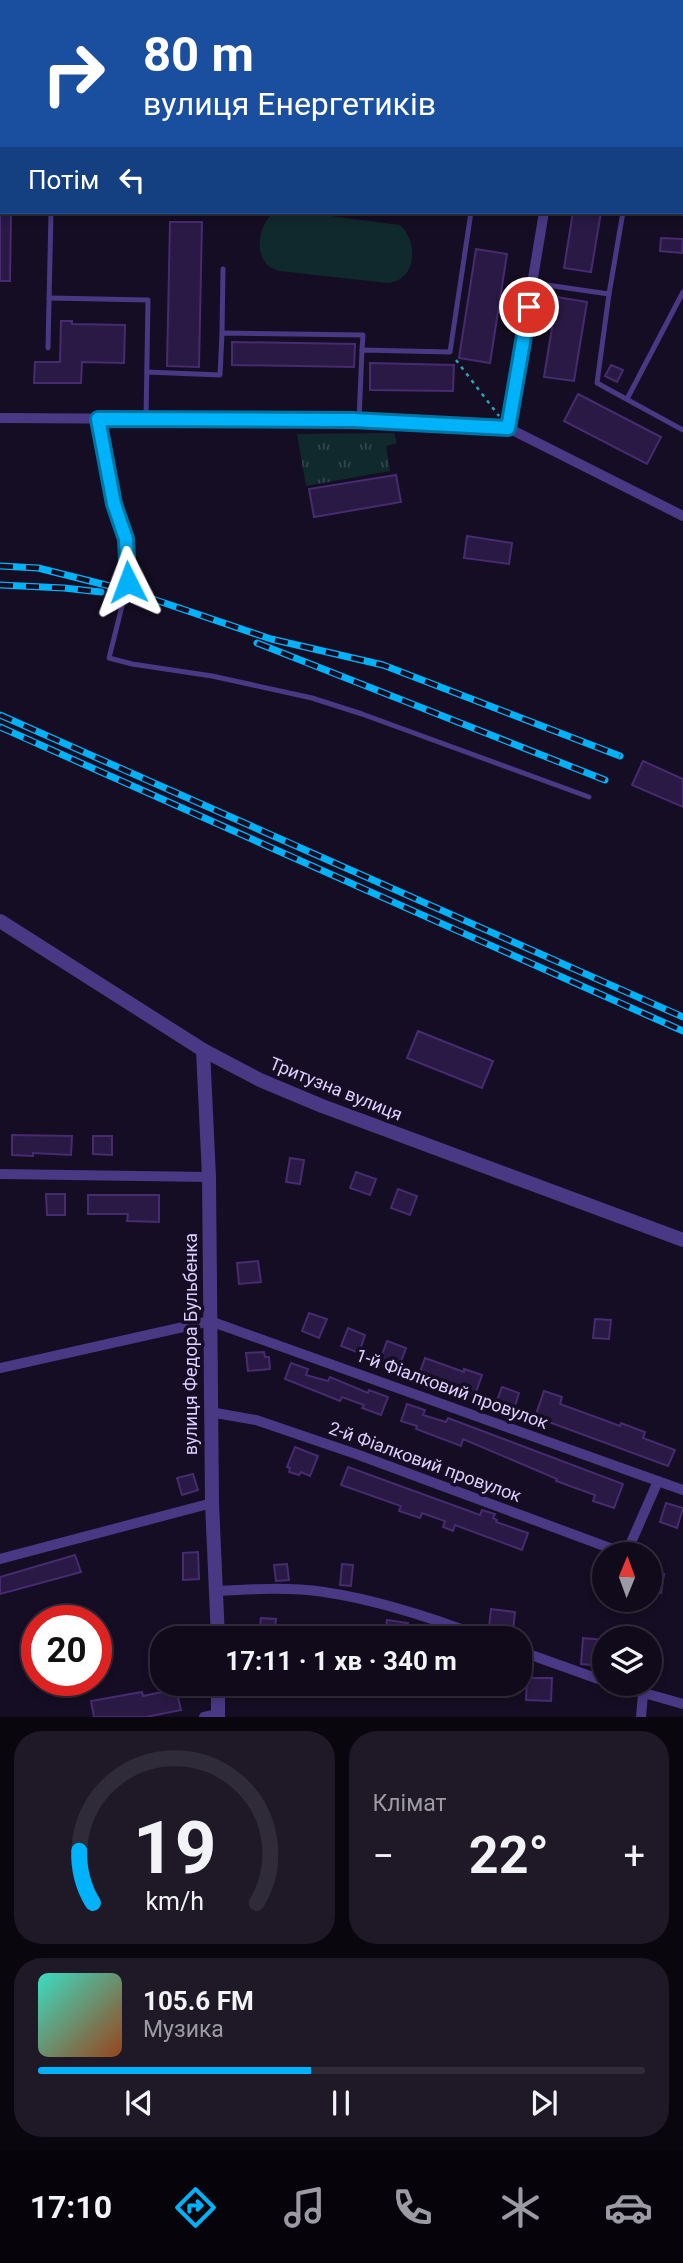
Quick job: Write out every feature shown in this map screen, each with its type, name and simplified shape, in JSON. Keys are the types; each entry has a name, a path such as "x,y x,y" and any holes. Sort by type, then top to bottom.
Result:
{"street":[{"path":"508,428 544,214"},
{"path":"0,418 359,420 508,428 683,516"},
{"name":"Тритузна вулиця","path":"0,921 203,1050 260,1080 322,1106 683,1240"},
{"name":"вулиця Федора Бульбенка","path":"203,1050 209,1177 210,1412 217,1626"},
{"path":"0,1174 209,1177"},
{"path":"0,1367 209,1321"},
{"name":"1-й Фіалковий провулок","path":"209,1321 683,1490"},
{"name":"2-й Фіалковий провулок","path":"210,1412 256,1420 331,1445 594,1542"},
{"name":"2-й Фіалковий провулок","path":"631,1542 658,1481"},
{"path":"0,1559 212,1503"},
{"path":"216,1591 269,1589 324,1592 377,1603 453,1626"},
{"path":"532,1655 592,1677"},
{"path":"213,1716 216,1696"},
{"path":"641,1717 643,1696"},
{"path":"651,1696 683,1704"}],"lane":[{"path":"48,348 51,214"},
{"path":"362,350 450,352 471,214"},
{"path":"623,214 597,383 683,430"},
{"path":"147,372 220,374 223,269"},
{"path":"533,283 609,295"},
{"path":"626,399 683,292"},
{"path":"49,298 148,300 146,419"},
{"path":"222,333 363,335 359,420"},
{"path":"98,419 114,504 127,550 128,582 109,658 212,676 312,698 589,797"}],"path":[{"path":"450,352 508,428"}],"green space":[{"path":"315,214 400,225 410,241 412,260 404,275 397,281 387,283 279,271 268,265 260,249 263,227 271,216"},
{"path":"394,433 397,443 386,446 390,471 306,486 297,434"}],"building":[{"path":"0,214 11,214 10,281 0,281"},
{"path":"573,214 601,214 591,272 564,268"},
{"path":"170,222 202,222 199,367 167,366"},
{"path":"661,238 683,239 682,253 660,251"},
{"path":"476,249 507,254 490,363 459,358"},
{"path":"557,297 587,302 574,381 544,377"},
{"path":"61,321 72,321 72,324 125,325 124,363 82,362 81,383 34,383 35,362 60,362"},
{"path":"232,342 355,344 354,367 232,365"},
{"path":"370,363 454,365 453,391 370,390"},
{"path":"611,365 623,370 617,382 605,376"},
{"path":"578,394 661,437 647,464 564,421"},
{"path":"396,475 401,502 314,517 309,489"},
{"path":"467,536 512,543 509,564 464,558"},
{"path":"643,761 683,779 683,807 632,785"},
{"path":"418,1031 493,1061 482,1088 407,1058"},
{"path":"12,1135 72,1136 71,1155 12,1155"},
{"path":"93,1136 112,1136 112,1155 93,1154"},
{"path":"290,1158 304,1160 300,1184 286,1182"},
{"path":"356,1172 376,1179 370,1195 350,1188"},
{"path":"398,1189 417,1196 410,1215 391,1208"},
{"path":"46,1194 65,1194 65,1215 47,1215"},
{"path":"88,1195 159,1195 159,1222 127,1221 128,1214 88,1214"},
{"path":"258,1261 261,1282 239,1284 237,1263"},
{"path":"309,1313 327,1319 319,1338 302,1331"},
{"path":"595,1319 611,1320 609,1339 593,1338"},
{"path":"348,1328 365,1335 359,1353 341,1346"},
{"path":"387,1341 406,1348 399,1367 380,1360"},
{"path":"264,1352 265,1357 269,1357 270,1369 248,1371 246,1353"},
{"path":"425,1358 464,1372 464,1369 482,1375 475,1395 419,1375"},
{"path":"291,1363 308,1369 306,1375 328,1381 330,1377 368,1393 369,1390 388,1397 381,1415 362,1408 364,1405 342,1397 340,1401 285,1379"},
{"path":"502,1387 519,1393 514,1409 496,1403"},
{"path":"544,1391 562,1397 560,1404 620,1426 621,1423 645,1432 643,1438 675,1450 668,1466 535,1417"},
{"path":"407,1404 425,1410 423,1415 446,1422 448,1418 623,1484 614,1508 593,1501 595,1495 556,1481 557,1479 463,1439 461,1446 416,1429 417,1426 401,1421"},
{"path":"295,1447 318,1456 310,1476 301,1472 299,1475 289,1472 290,1468 287,1467"},
{"path":"348,1467 480,1515 482,1510 495,1514 493,1518 496,1522 528,1533 522,1550 455,1525 453,1531 443,1527 445,1521 422,1513 420,1518 399,1511 401,1506 341,1485"},
{"path":"193,1474 198,1490 182,1495 177,1478"},
{"path":"666,1503 683,1508 677,1528 660,1522"},
{"path":"198,1552 199,1579 183,1580 183,1553"},
{"path":"75,1555 81,1572 0,1594 0,1577"},
{"path":"287,1564 289,1580 276,1581 274,1565"},
{"path":"342,1564 353,1565 351,1586 340,1585"},
{"path":"491,1609 515,1612 513,1626 489,1626"},
{"path":"261,1618 276,1619 275,1626 260,1626"},
{"path":"387,1620 408,1623 408,1626 386,1626"},
{"path":"583,1638 592,1639 592,1665 581,1664"},
{"path":"532,1678 552,1678 551,1701 526,1700 526,1696 532,1696"},
{"path":"142,1692 143,1696 178,1696 181,1710 146,1717 94,1717 91,1701"}],"railway":[{"path":"0,566 38,568 126,590 271,639 383,665 620,756"},
{"path":"0,585 101,592"},
{"path":"257,643 605,780"},
{"path":"0,715 683,1017"},
{"path":"0,727 683,1031"}],"route":[{"path":"128,582 126,539 114,504 98,419 353,420 508,428 529,307"}]}
